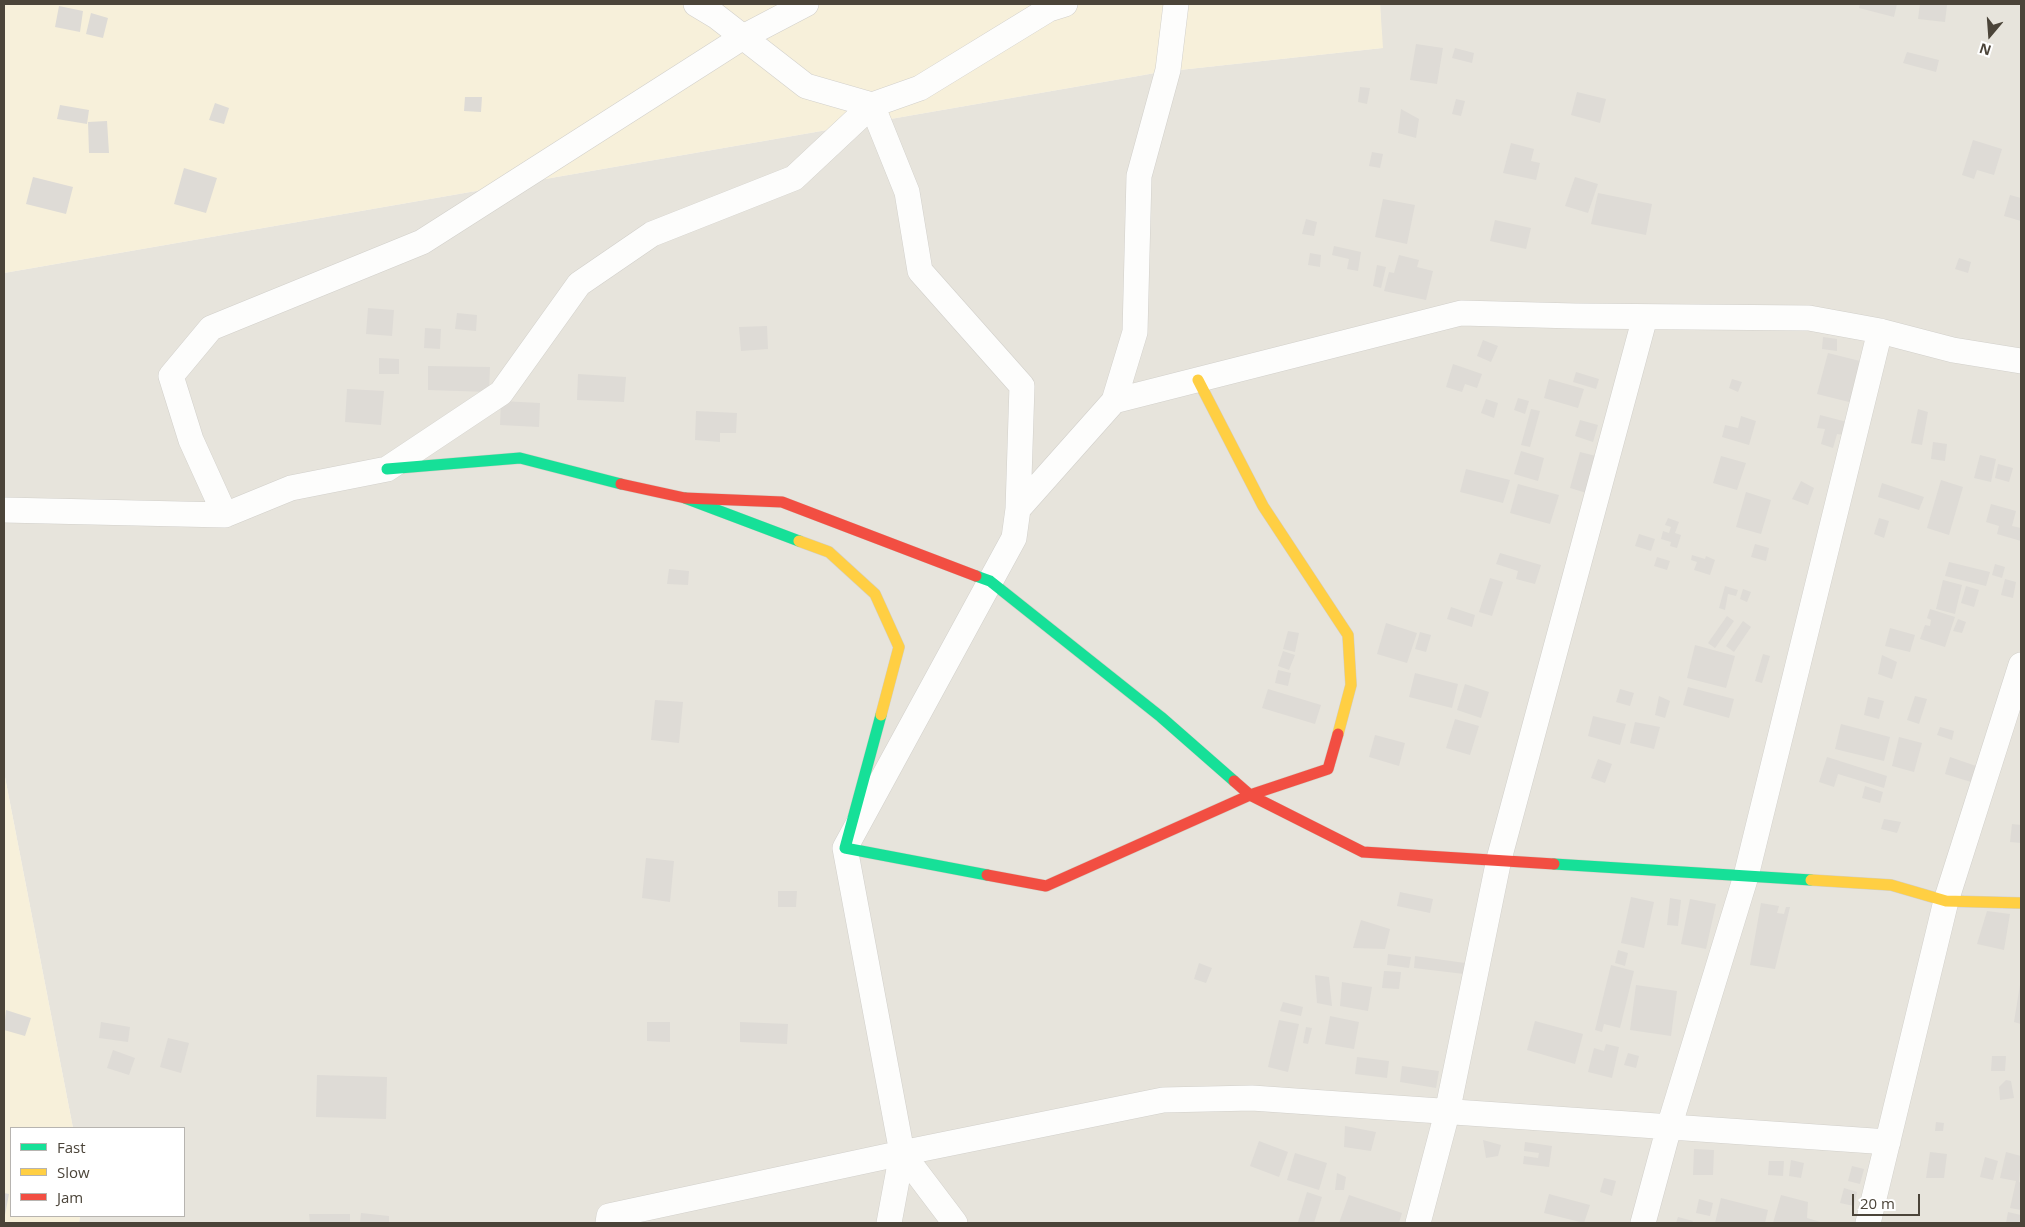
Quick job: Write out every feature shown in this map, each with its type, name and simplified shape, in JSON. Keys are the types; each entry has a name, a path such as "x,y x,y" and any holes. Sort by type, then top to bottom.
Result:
{"street":[{"path":"696,4 716,16 806,86 872,105"},
{"path":"225,514 191,440 171,376 211,328 422,242 743,37 806,4"},
{"path":"387,469 501,393 579,284 652,234 794,178 872,105 920,88 1049,9 1065,4"},
{"path":"1018,509 1114,401 1136,332 1139,176 1168,70 1176,4"},
{"path":"845,848 1014,538 1018,509 1022,386 920,272 907,192 872,105"},
{"path":"1114,401 1461,313 1809,318 1880,331 1953,350 2021,361"},
{"path":"1418,1223 1447,1113 1499,859 1645,317"},
{"path":"1643,1223 1669,1128 1746,876 1880,331"},
{"path":"845,848 1046,886 1250,795 1328,769 1351,685 1348,635 1263,506 1198,380"},
{"path":"4,510 225,514 291,488 387,469 520,458 625,485 685,498 829,552 875,594 899,647 845,848 902,1153 889,1223"},
{"path":"685,498 782,502 990,581 1161,717 1250,795 1363,852 1891,885 1946,901 2021,904"},
{"path":"1868,1223 1946,901 2021,665"},
{"path":"606,1221 902,1153 1163,1100 1252,1098 1447,1113 1888,1142"},
{"path":"902,1153 955,1223"}],"shaded area":[{"path":"1380,4 2021,4 2021,1223 79,1223 80,1217 185,1217 185,1127 73,1127 4,772 4,273 1161,72 1382,48"}],"sand":[{"path":"4,4 1380,4 1383,48 1161,72 4,273"},
{"path":"4,772 73,1127 10,1127 10,1217 80,1217 79,1223 4,1223"}],"building":[{"path":"1860,4 1897,4 1894,17 1859,8"},
{"path":"1920,4 1947,5 1945,22 1918,19"},
{"path":"59,6 83,11 80,32 55,27"},
{"path":"91,13 108,18 103,38 86,34"},
{"path":"1416,44 1443,48 1437,84 1410,80"},
{"path":"1455,48 1474,53 1472,63 1452,58"},
{"path":"1907,52 1939,60 1936,72 1903,63"},
{"path":"1360,87 1370,88 1367,104 1358,102"},
{"path":"1577,92 1606,99 1600,123 1571,115"},
{"path":"465,97 482,97 481,112 464,111"},
{"path":"1456,99 1465,101 1461,116 1452,114"},
{"path":"215,103 229,108 224,124 209,120"},
{"path":"60,105 89,110 87,124 57,119"},
{"path":"1401,109 1419,119 1416,138 1398,133"},
{"path":"107,121 109,153 89,153 88,122"},
{"path":"1973,140 2002,149 1994,175 1977,170 1974,179 1962,175"},
{"path":"1511,143 1534,149 1531,161 1540,163 1536,180 1503,173"},
{"path":"1372,152 1383,154 1380,168 1369,166"},
{"path":"184,168 217,178 206,213 174,204"},
{"path":"33,177 73,187 66,214 26,204"},
{"path":"1575,177 1598,184 1588,213 1565,206"},
{"path":"1598,193 1652,204 1646,235 1591,224"},
{"path":"2010,195 2021,198 2021,221 2004,216"},
{"path":"1383,199 1415,205 1407,244 1375,237"},
{"path":"1306,219 1317,222 1314,236 1302,234"},
{"path":"1495,220 1531,228 1526,249 1490,241"},
{"path":"1334,246 1361,252 1358,271 1347,269 1349,259 1332,255"},
{"path":"1310,253 1321,255 1320,267 1308,265"},
{"path":"1399,255 1419,260 1417,267 1433,271 1426,300 1384,291 1389,272 1394,273"},
{"path":"1959,258 1971,262 1968,273 1955,269"},
{"path":"1377,265 1386,267 1381,288 1373,286"},
{"path":"368,308 394,310 392,336 366,334"},
{"path":"457,313 477,315 476,331 455,329"},
{"path":"767,326 768,349 741,351 739,327"},
{"path":"425,328 441,329 440,349 424,348"},
{"path":"1823,337 1837,339 1837,351 1822,349"},
{"path":"1483,340 1498,346 1491,362 1477,356"},
{"path":"1828,353 1868,363 1857,404 1817,394"},
{"path":"379,358 399,359 399,374 379,374"},
{"path":"1453,364 1482,374 1477,388 1465,384 1462,392 1446,387"},
{"path":"428,366 490,367 489,392 428,390"},
{"path":"1576,372 1599,379 1596,389 1573,382"},
{"path":"578,374 626,377 624,402 577,400"},
{"path":"1549,379 1584,389 1578,408 1544,398"},
{"path":"1732,379 1742,382 1738,392 1729,388"},
{"path":"347,389 384,391 381,425 345,422"},
{"path":"1518,398 1529,401 1525,414 1514,410"},
{"path":"1486,399 1498,403 1494,418 1481,413"},
{"path":"501,401 540,403 539,427 500,425"},
{"path":"1531,409 1540,411 1530,447 1521,445"},
{"path":"1918,409 1928,412 1922,445 1911,443"},
{"path":"696,411 737,413 736,433 720,433 720,442 695,440"},
{"path":"1820,415 1847,422 1844,435 1837,434 1833,448 1821,444 1825,429 1817,428"},
{"path":"1741,416 1756,421 1749,445 1722,437 1725,425 1738,428"},
{"path":"1580,420 1598,425 1593,442 1575,436"},
{"path":"1933,442 1947,444 1945,461 1931,459"},
{"path":"1521,451 1544,458 1538,481 1514,474"},
{"path":"1580,452 1604,458 1593,495 1570,488"},
{"path":"1980,455 1996,459 1991,482 1974,478"},
{"path":"1721,456 1746,463 1737,490 1713,483"},
{"path":"1998,464 2013,468 2009,482 1995,478"},
{"path":"1466,469 1510,480 1503,503 1460,492"},
{"path":"1941,480 1963,487 1949,535 1927,528"},
{"path":"1801,481 1814,488 1808,505 1792,499"},
{"path":"1882,483 1924,497 1919,510 1878,497"},
{"path":"1518,484 1559,495 1550,524 1510,513"},
{"path":"1746,492 1771,500 1761,534 1736,527"},
{"path":"1991,504 2016,511 2012,526 2021,528 2021,541 1997,534 1999,526 1986,522"},
{"path":"1668,518 1679,522 1675,533 1681,535 1677,548 1670,546 1671,542 1661,539 1663,531 1669,533 1671,527 1665,525"},
{"path":"1879,518 1889,521 1884,538 1874,534"},
{"path":"1639,534 1655,539 1651,551 1635,546"},
{"path":"1755,544 1769,548 1766,561 1751,557"},
{"path":"1500,553 1541,565 1535,584 1516,579 1518,571 1496,564"},
{"path":"1692,555 1705,559 1706,556 1715,560 1710,575 1694,570 1697,562 1691,560"},
{"path":"1657,557 1670,561 1667,570 1654,566"},
{"path":"1949,562 1990,572 1986,586 1945,576"},
{"path":"1995,564 2005,567 2002,578 1992,575"},
{"path":"669,569 689,571 688,585 667,584"},
{"path":"1490,578 1503,582 1492,616 1479,612"},
{"path":"2005,579 2016,582 2013,598 2001,595"},
{"path":"1943,580 1962,585 1955,614 1936,609"},
{"path":"1725,586 1738,590 1736,596 1728,594 1725,610 1719,608"},
{"path":"1966,586 1979,590 1974,607 1961,603"},
{"path":"1743,589 1751,592 1747,602 1740,599"},
{"path":"1451,607 1475,615 1472,627 1447,619"},
{"path":"1930,609 1955,617 1945,647 1920,639 1925,625 1930,626 1931,620 1927,618"},
{"path":"1727,616 1734,621 1715,648 1708,643"},
{"path":"1958,619 1966,622 1962,633 1953,631"},
{"path":"1743,621 1751,627 1734,652 1726,646"},
{"path":"1386,623 1417,633 1407,663 1377,654"},
{"path":"1890,628 1915,635 1910,652 1885,646"},
{"path":"1288,631 1299,633 1295,652 1283,649"},
{"path":"1420,632 1431,635 1426,652 1415,649"},
{"path":"1695,645 1735,656 1726,688 1687,678"},
{"path":"1283,651 1295,655 1289,670 1278,666"},
{"path":"1763,654 1770,656 1762,683 1755,681"},
{"path":"1882,655 1897,662 1892,679 1878,674"},
{"path":"1278,670 1291,673 1288,686 1275,683"},
{"path":"1415,673 1458,684 1452,708 1409,697"},
{"path":"1465,684 1489,692 1481,718 1457,710"},
{"path":"1688,687 1734,699 1729,718 1683,705"},
{"path":"1268,689 1321,705 1315,724 1262,708"},
{"path":"1620,689 1634,693 1630,706 1616,702"},
{"path":"1659,696 1670,701 1665,718 1655,715"},
{"path":"1915,696 1927,699 1919,724 1907,720"},
{"path":"1868,697 1884,701 1879,719 1864,715"},
{"path":"655,700 683,702 679,743 651,740"},
{"path":"1593,716 1626,724 1620,745 1588,736"},
{"path":"1455,719 1479,726 1470,755 1446,748"},
{"path":"1635,722 1660,727 1654,749 1630,743"},
{"path":"1841,724 1890,737 1884,761 1835,749"},
{"path":"1940,727 1954,731 1952,740 1937,735"},
{"path":"1375,735 1405,743 1399,766 1369,757"},
{"path":"1899,737 1922,743 1914,772 1892,766"},
{"path":"1827,757 1887,776 1884,788 1838,774 1834,787 1819,782"},
{"path":"1950,757 1976,766 1971,782 1945,774"},
{"path":"1598,759 1612,764 1605,783 1591,778"},
{"path":"1865,786 1883,792 1880,803 1862,798"},
{"path":"1884,819 1901,822 1897,833 1881,829"},
{"path":"2012,824 2021,825 2021,843 2010,842"},
{"path":"646,858 674,861 670,902 642,898"},
{"path":"778,891 797,891 796,907 778,907"},
{"path":"1400,892 1433,899 1430,913 1397,906"},
{"path":"1631,897 1654,902 1644,948 1621,943"},
{"path":"1670,898 1681,900 1678,926 1667,925"},
{"path":"1690,899 1716,904 1706,949 1681,944"},
{"path":"1761,903 1779,906 1777,913 1784,914 1786,907 1790,907 1775,969 1750,965"},
{"path":"1987,911 2010,914 2004,950 1977,944"},
{"path":"1361,920 1390,929 1385,949 1353,948"},
{"path":"1618,950 1628,953 1625,966 1615,963"},
{"path":"1388,954 1411,957 1409,968 1387,965"},
{"path":"1415,956 1465,963 1464,974 1414,968"},
{"path":"1199,963 1212,968 1206,983 1194,979"},
{"path":"1611,965 1634,971 1620,1028 1604,1024 1602,1032 1595,1030"},
{"path":"1384,971 1401,972 1399,989 1382,988"},
{"path":"1315,975 1329,977 1332,1006 1317,1003"},
{"path":"1342,982 1372,987 1368,1011 1340,1006"},
{"path":"1636,985 1677,991 1671,1036 1630,1030"},
{"path":"2021,985 2021,1024 2014,1022"},
{"path":"1283,1002 1303,1007 1301,1016 1280,1011"},
{"path":"6,1010 31,1018 25,1036 4,1030"},
{"path":"1330,1016 1359,1022 1354,1049 1325,1044"},
{"path":"1279,1020 1299,1024 1288,1072 1268,1067"},
{"path":"1535,1021 1583,1034 1575,1064 1527,1050"},
{"path":"101,1022 130,1027 128,1042 99,1038"},
{"path":"647,1022 670,1022 670,1042 647,1041"},
{"path":"740,1022 788,1024 787,1044 740,1042"},
{"path":"1306,1027 1312,1028 1308,1044 1303,1043"},
{"path":"168,1038 189,1043 181,1073 160,1067"},
{"path":"1606,1044 1619,1047 1612,1078 1588,1072 1594,1048 1604,1051"},
{"path":"113,1050 135,1058 129,1075 107,1068"},
{"path":"1628,1053 1639,1056 1636,1068 1624,1065"},
{"path":"1992,1056 2006,1056 2005,1071 1991,1071"},
{"path":"1357,1057 1389,1061 1387,1078 1355,1074"},
{"path":"1402,1066 1439,1071 1436,1088 1400,1082"},
{"path":"317,1075 387,1077 386,1119 316,1117"},
{"path":"2006,1080 2011,1081 2014,1098 2000,1100 1999,1087"},
{"path":"1936,1122 1944,1123 1943,1131 1935,1131"},
{"path":"1345,1126 1376,1132 1371,1151 1344,1147"},
{"path":"1483,1140 1501,1145 1498,1156 1486,1158"},
{"path":"1259,1141 1288,1152 1279,1177 1250,1166"},
{"path":"1525,1142 1552,1146 1549,1167 1523,1164 1524,1156 1538,1158 1539,1153 1524,1151"},
{"path":"1694,1149 1714,1150 1713,1175 1693,1175"},
{"path":"1930,1152 1947,1154 1944,1178 1926,1178"},
{"path":"2006,1152 2021,1156 2019,1182 2021,1183 2021,1210 2010,1208 2016,1181 2000,1178"},
{"path":"1295,1153 1327,1163 1319,1190 1287,1180"},
{"path":"1985,1157 1998,1161 1993,1180 1980,1177"},
{"path":"1791,1160 1804,1163 1801,1178 1789,1176"},
{"path":"1769,1161 1784,1161 1783,1176 1768,1175"},
{"path":"1852,1166 1864,1169 1860,1184 1848,1181"},
{"path":"1337,1173 1346,1177 1344,1190 1335,1190"},
{"path":"1604,1178 1616,1181 1612,1196 1600,1192"},
{"path":"1844,1188 1857,1192 1854,1206 1840,1203"},
{"path":"1307,1192 1322,1197 1314,1223 1298,1222"},
{"path":"4,1193 9,1194 5,1215 4,1215"},
{"path":"1549,1194 1590,1205 1584,1223 1544,1213"},
{"path":"1349,1195 1402,1213 1399,1223 1339,1223"},
{"path":"1781,1195 1808,1202 1807,1218 1824,1223 1773,1223"},
{"path":"1721,1198 1768,1210 1765,1223 1715,1223"},
{"path":"1699,1199 1713,1203 1710,1216 1696,1213"},
{"path":"2008,1212 2021,1215 2021,1223 2006,1223"},
{"path":"361,1213 389,1216 389,1223 360,1223"},
{"path":"309,1214 350,1214 350,1223 310,1223"},
{"path":"1678,1217 1693,1221 1692,1223 1676,1223"}],"traffic: fast":[{"path":"387,469 520,458 621,484"},
{"path":"685,498 799,541"},
{"path":"976,576 990,581 1161,717 1234,781"},
{"path":"881,715 845,848 987,875"},
{"path":"1554,864 1811,880"}],"traffic: slow":[{"path":"1198,380 1263,506 1348,635 1351,685 1338,734"},
{"path":"799,541 829,552 875,594 899,647 881,715"},
{"path":"1811,880 1891,885 1946,901 2021,903"}],"traffic: jam":[{"path":"621,484 685,498 782,502 976,576"},
{"path":"1338,734 1328,769 1250,795 1363,852 1554,864"},
{"path":"987,875 1046,886 1250,795 1234,781"}]}
